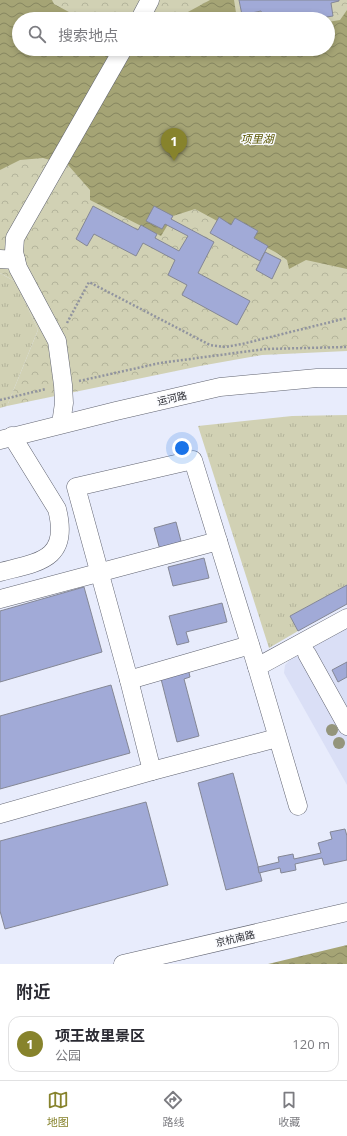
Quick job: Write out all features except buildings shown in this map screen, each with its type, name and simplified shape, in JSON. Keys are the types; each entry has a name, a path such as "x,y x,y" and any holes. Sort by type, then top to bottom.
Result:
{"street":[{"path":"144,12 150,0"},
{"path":"61,424 64,403 57,341 18,268 8,260 14,252 15,238 40,192 119,56"},
{"name":"运河路","path":"6,438 220,387 317,378 347,378"},
{"path":"0,572 28,565 47,558 56,548 60,534 60,521 57,509 6,438"},
{"path":"152,772 129,680 76,487 193,460 298,806"},
{"path":"0,599 218,541"},
{"path":"257,667 347,618"},
{"path":"129,680 250,645"},
{"path":"307,654 344,716"},
{"path":"0,814 277,738"},
{"name":"京杭南路","path":"123,964 347,912"}],"path":[{"path":"57,341 89,282 210,345 225,347 242,344 347,318"},
{"path":"0,400 160,362 265,349 347,347"}],"shaded area":[{"path":"347,627 347,785 284,673 285,665 291,659"}],"green space":[{"path":"0,0 347,0 347,351 262,355 200,366 7,406 38,330 16,282 0,273"},
{"path":"0,273 16,282 38,330 7,406 0,408"},
{"path":"347,415 347,585 290,616 298,631 269,648 198,426 292,416"}],"water":[{"name":"项里湖","path":"0,0 52,0 54,4 69,12 12,12 12,56 335,56 335,21 340,20 347,10 347,269 306,260 289,269 287,260 277,253 195,209 173,216 161,236 90,200 90,190 68,165 43,158 20,160 0,170"},
{"path":"210,0 234,0 236,12 188,12"},
{"path":"347,945 347,964 268,964"}],"place":[{"name":"项王故里景区","path":"174,161"}]}
